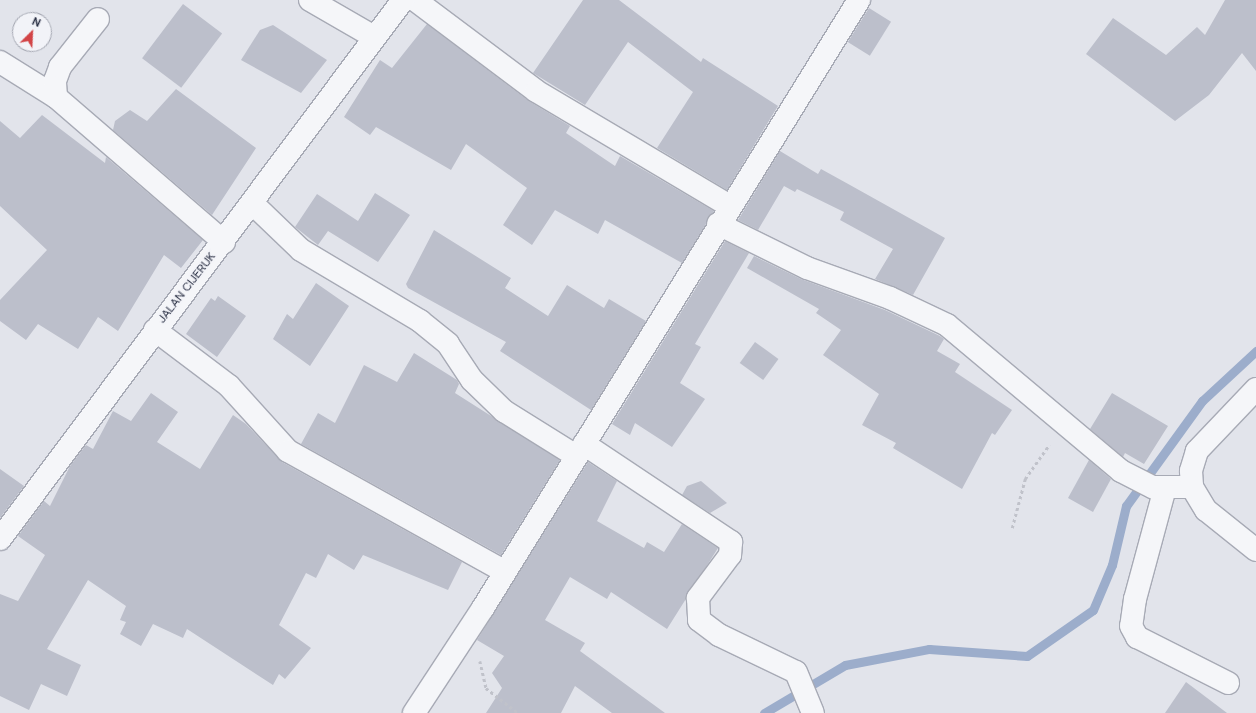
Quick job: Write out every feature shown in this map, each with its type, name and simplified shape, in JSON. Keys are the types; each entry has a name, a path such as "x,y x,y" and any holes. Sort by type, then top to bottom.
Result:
{"street":[{"path":"310,0 374,37"},
{"name":"JALAN CIJERUK","path":"0,539 155,330 224,242 374,37 403,0"},
{"path":"415,0 536,91 807,268 890,298 947,325 1101,457 1151,485 1192,487"},
{"path":"414,713 505,572 724,215 859,0"},
{"path":"56,97 55,81 60,67 98,19"},
{"path":"0,62 56,97 224,242"},
{"path":"252,204 301,250 420,321 448,344 472,380 504,411 580,450 731,542 730,555 698,598 699,620 719,635 788,667 802,679 812,710"},
{"path":"155,330 229,386 288,452 505,572"},
{"path":"1256,389 1197,451 1191,471 1192,487 1206,510 1256,550"},
{"path":"1151,485 1131,626 1137,636 1228,683"}],"path":[{"path":"1012,528 1025,478 1064,424"},
{"path":"458,646 483,663 486,688 518,713"}],"building":[{"path":"583,0 619,0 701,62 703,58 778,106 727,190 657,148 693,92 628,42 585,105 533,73"},
{"path":"1225,0 1256,0 1256,71 1242,53 1209,95 1175,121 1086,54 1113,18 1166,55 1197,27 1205,35"},
{"path":"183,4 222,33 181,88 142,58"},
{"path":"869,8 891,22 870,56 848,42"},
{"path":"427,24 529,101 570,126 566,133 615,166 620,156 714,211 682,263 605,220 598,234 555,210 532,245 503,225 527,188 466,144 451,170 376,127 370,135 344,117 380,60 392,68"},
{"path":"273,25 327,60 301,93 241,60 260,30"},
{"path":"176,89 256,148 212,215 113,130 115,121 130,110 147,121"},
{"path":"42,115 105,163 106,157 203,240 181,268 164,255 118,331 98,317 78,349 38,324 26,340 0,321 0,300 47,250 0,206 0,121 20,138"},
{"path":"780,151 818,174 821,169 945,238 913,295 875,279 893,249 840,220 844,212 797,189 795,192 784,186 758,230 738,220"},
{"path":"375,193 410,215 378,262 328,231 318,245 295,227 317,194 358,221"},
{"path":"434,230 511,278 505,288 548,316 567,285 604,308 609,299 646,321 591,410 500,351 506,342 408,288 406,284"},
{"path":"725,241 749,253 695,344 701,347 680,383 705,399 672,447 635,423 630,435 612,424"},
{"path":"754,256 801,279 885,310 940,336 944,339 937,351 960,364 955,372 1012,410 995,435 992,433 962,489 893,448 896,443 862,425 879,394 823,355 841,330 816,313 819,309 747,268"},
{"path":"316,283 349,306 310,366 273,339 287,314 293,319"},
{"path":"218,296 246,316 217,357 186,334 211,298 215,301"},
{"path":"755,342 778,359 763,380 740,363"},
{"path":"414,353 457,380 459,384 455,393 560,460 501,555 301,444 318,413 335,423 364,365 397,382"},
{"path":"151,393 178,412 157,442 200,469 233,415 246,424 282,462 462,562 448,590 363,555 354,570 328,554 316,578 306,573 279,625 311,648 285,679 279,674 273,685 187,629 183,638 153,624 141,646 120,634 126,622 120,620 126,606 88,580 47,649 81,665 67,696 41,684 29,710 0,696 0,594 18,601 45,555 18,536 44,501 50,506 70,466 86,445 93,449 113,411 131,421"},
{"path":"1112,393 1168,426 1144,464 1125,453 1123,457 1090,429"},
{"path":"1089,460 1111,479 1093,512 1068,498"},
{"path":"588,462 617,481 597,521 644,548 647,542 664,552 682,524 718,548 667,629 611,592 607,599 570,577 545,620 585,643 580,651 665,713 612,713 575,686 561,713 486,713 502,688 492,673 504,656 477,640"},
{"path":"0,469 24,486 0,518"},
{"path":"701,481 727,503 710,513 682,495 687,486"},
{"path":"1186,682 1227,713 1165,713"}],"waterway":[{"path":"764,713 845,665 929,649 1027,656 1093,610 1112,565 1126,506 1202,401 1256,351"}]}
